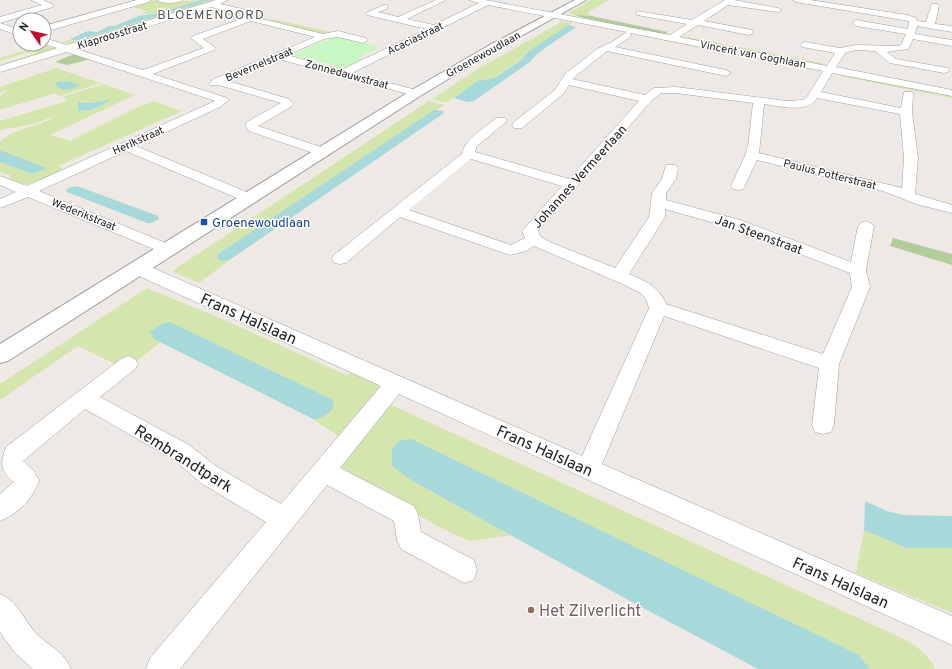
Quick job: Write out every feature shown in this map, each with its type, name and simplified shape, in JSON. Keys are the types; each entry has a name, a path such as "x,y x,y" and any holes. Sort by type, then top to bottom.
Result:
{"street":[{"path":"0,20 50,5 35,0"},
{"path":"52,27 146,0"},
{"path":"161,0 179,0"},
{"name":"Klaproosstraat","path":"0,69 224,0"},
{"path":"398,20 442,0"},
{"name":"Vincent van Goghlaan","path":"473,0 952,93"},
{"path":"502,5 513,0"},
{"name":"Groenewoudlaan","path":"0,355 416,93 492,48 582,0"},
{"path":"796,0 846,4 907,18 913,20 914,23 952,28"},
{"path":"709,1 727,2 778,10"},
{"name":"Acaciastraat","path":"343,73 486,2"},
{"path":"672,38 727,2"},
{"path":"210,4 248,14 250,18"},
{"path":"930,25 935,6"},
{"path":"384,7 370,13 435,28"},
{"path":"640,12 749,32"},
{"path":"145,73 211,48 196,38 250,18 322,37 338,34 363,40"},
{"path":"854,22 952,43"},
{"path":"805,45 841,51 851,49 905,48 914,23"},
{"path":"0,26 12,30"},
{"path":"0,37 12,34"},
{"path":"518,125 559,92 569,76 606,48 615,44 627,35"},
{"name":"Bevernelstraat","path":"196,90 322,37"},
{"path":"52,43 196,90"},
{"path":"606,48 726,73"},
{"path":"878,49 893,60 944,70"},
{"name":"Johannes Vermeerlaan","path":"658,308 654,296 648,290 620,276 534,240 530,231 647,99 658,90 676,90 797,105 806,104 841,51"},
{"name":"Zonnedauwstraat","path":"278,56 416,93"},
{"path":"676,90 696,67"},
{"path":"218,81 285,101 288,104 251,125 253,128 322,152"},
{"path":"566,81 647,99"},
{"name":"Herikstraat","path":"0,204 216,105 223,100 196,90"},
{"path":"814,94 906,112"},
{"path":"908,94 906,112 911,158 908,196"},
{"path":"738,186 752,155 759,101"},
{"path":"340,259 469,154 469,149 472,144 501,121"},
{"path":"124,146 249,198"},
{"path":"469,154 571,184"},
{"name":"Paulus Potterstraat","path":"752,155 888,188 921,201 952,209"},
{"path":"620,276 657,217 659,193 669,178 671,168"},
{"name":"Wederikstraat","path":"0,180 167,249"},
{"name":"Jan Steenstraat","path":"658,203 674,206 739,225 858,270"},
{"path":"399,212 510,250 520,248 534,240"},
{"path":"823,425 830,364 861,287 858,270 866,226"},
{"name":"Frans Halslaan","path":"138,268 395,384 952,631"},
{"path":"588,469 658,308 830,364"},
{"path":"0,509 26,486 27,480 24,475 12,467 10,461 14,454 128,364"},
{"path":"161,669 395,384"},
{"name":"Rembrandtpark","path":"84,398 180,452 209,475 284,519"},
{"path":"324,471 404,514 410,540 464,570"},
{"path":"0,608 25,643 56,669"}],"green space":[{"path":"150,0 172,2 201,0 158,13 141,14 147,11 130,6"},
{"path":"210,0 219,0 71,44 61,42 70,40 76,41"},
{"path":"591,0 609,0 587,13 591,16 576,16 569,13 570,12"},
{"path":"217,7 245,14 247,17 243,20 207,11"},
{"path":"576,16 591,16 668,32 665,34 654,33"},
{"path":"273,19 331,32 325,35 268,20"},
{"path":"563,21 573,23 568,25 495,78 482,79 446,103 432,99 476,70"},
{"path":"334,35 380,47 358,58 364,59 342,70 334,69 337,66 297,56 293,58 288,56 288,54 294,51 299,52 328,39 325,38"},
{"path":"682,36 827,64 819,65 688,39"},
{"path":"663,37 821,70 822,71 660,40"},
{"path":"20,52 29,52 0,61 0,58"},
{"path":"29,52 47,52 0,67 0,65 37,53"},
{"path":"76,53 91,59 67,65 55,62"},
{"path":"56,68 101,83 59,96 55,93 0,110 0,96 8,90 0,92 0,87"},
{"path":"842,73 952,95 952,98 840,76"},
{"path":"104,84 135,95 50,135 70,141 153,101 182,111 58,166 65,170 30,184 23,184 10,179 10,175 0,172 0,162 32,174 46,169 0,150 0,142 13,133 42,123 55,116 33,124 0,130 0,121 67,100 62,97","holes":["82,101 90,103 110,101 91,110 78,111"]},
{"path":"429,101 444,105 218,254 217,258 224,261 231,259 199,283 172,271"},
{"path":"893,238 952,254 952,265 890,246"},
{"path":"147,288 222,319 346,375 354,372 377,384 379,388 338,436 313,419 320,418 330,412 334,402 154,339 161,342 134,363 117,365 78,346 0,400 0,384"},
{"path":"389,404 896,635 923,652 935,669 870,669 859,655 392,466 409,479 511,535 469,541 437,526 357,478 341,466"},
{"path":"864,530 906,548 952,548 952,613 856,573"}],"water":[{"path":"201,0 210,0 76,41 70,39 88,31 97,32 109,26 114,26 139,16 158,13"},
{"path":"568,25 576,27 538,53 531,61 474,101 468,102 454,98 479,80 495,78 521,60 529,51"},
{"path":"68,81 79,85 67,90 57,87 55,84 57,82"},
{"path":"110,101 91,110 78,111 78,102 90,103"},
{"path":"434,110 443,111 444,113 231,259 224,261 217,258 218,254"},
{"path":"0,150 46,169 32,174 0,162"},
{"path":"77,186 158,216 159,219 151,223 147,223 67,192 66,190"},
{"path":"170,322 331,399 334,402 334,406 330,412 324,416 313,419 154,339 150,332 161,324"},
{"path":"411,439 859,655 870,669 758,669 630,601 409,479 392,466 392,449 399,441"},
{"path":"865,501 887,511 903,515 952,516 952,548 906,548 864,530"}],"place":[{"name":"Groenewoudlaan","path":"204,222"},
{"name":"Het Zilverlicht","path":"531,610"}],"district":[{"name":"BLOEMENOORD","path":"211,14"}]}
